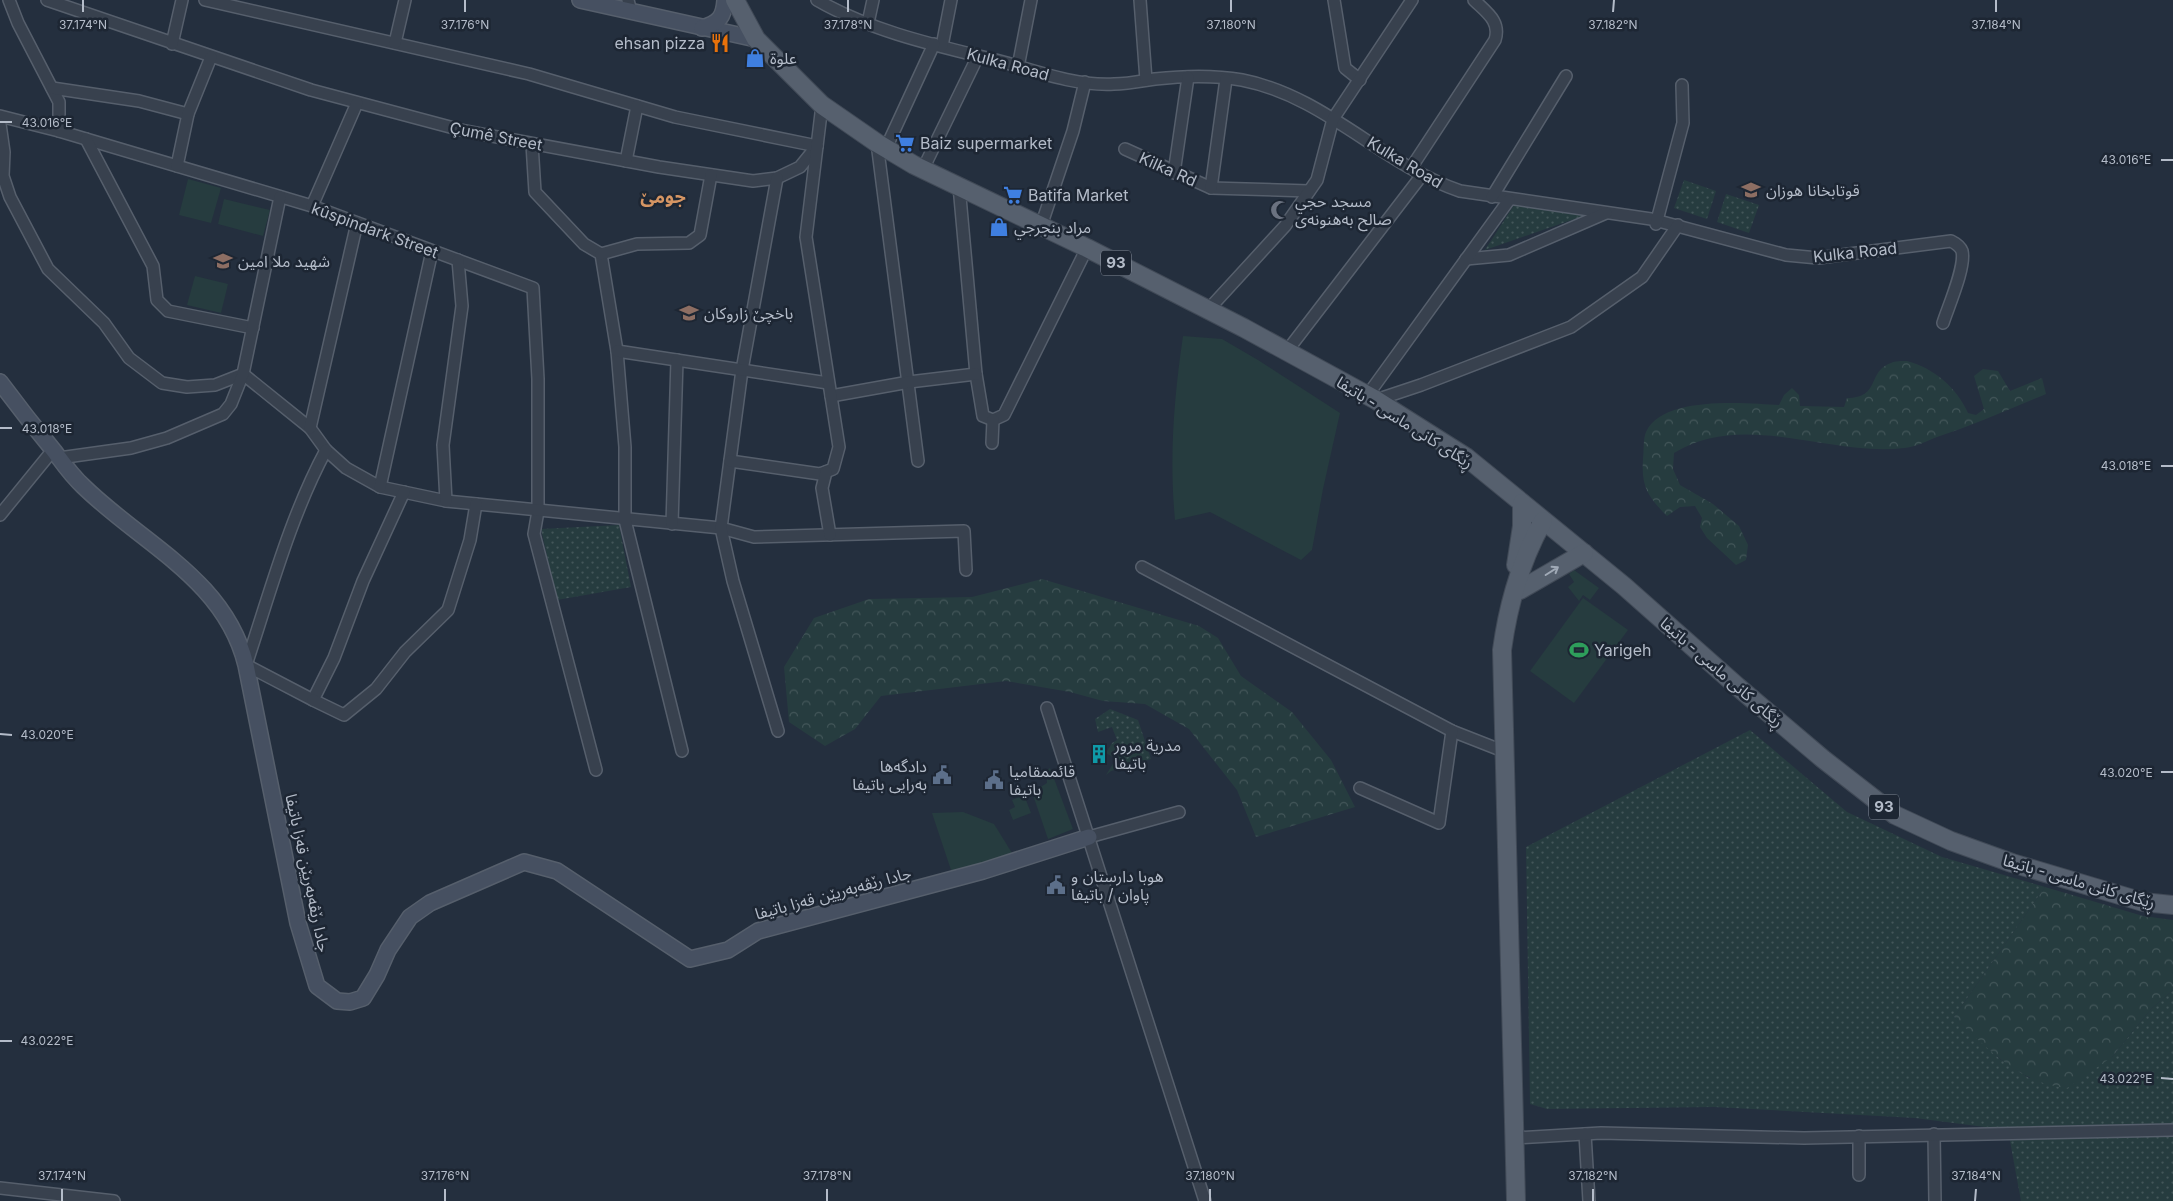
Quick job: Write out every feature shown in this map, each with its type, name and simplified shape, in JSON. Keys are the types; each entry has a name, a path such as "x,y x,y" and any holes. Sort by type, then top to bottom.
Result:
{"main road":[{"name":"ڕێگای کانی ماسی - باتيفا","path":"735,0 756,39 822,105 881,146 923,169 1087,248 1208,310 1371,398 1466,457 1584,553 1745,693 1854,784 1895,815 1942,837 2012,863 2143,902 2173,905"},
{"path":"1517,592 1512,587 1522,526 1522,503"},
{"path":"1516,1201 1502,650 1506,620 1548,525"},
{"path":"1517,592 1584,553"}],"street":[{"path":"9,0 18,23 59,102 59,130"},
{"name":"Çumê Street","path":"47,0 311,90 466,131 532,144 753,181 777,178 800,167 817,146"},
{"path":"172,44 182,0"},
{"path":"205,0 529,74 675,117 817,146"},
{"path":"395,43 405,0"},
{"path":"580,0 629,6 702,28 756,39"},
{"path":"702,28 719,21 724,13 725,0"},
{"name":"Kulka Road","path":"817,0 868,23 938,45 1018,67 1085,82 1114,84 1188,77 1242,80 1278,90 1334,119 1434,182 1460,191 1509,200 1606,212 1678,225 1786,256 1818,258 1951,241 1958,244 1962,251 1961,265 1943,323"},
{"path":"868,23 873,0"},
{"path":"918,461 881,146 938,45 951,0"},
{"path":"1018,67 1029,19 1031,0"},
{"path":"1140,0 1146,80"},
{"path":"1334,0 1344,68 1360,80"},
{"path":"1208,310 1286,226 1316,180 1334,119 1412,0"},
{"path":"1411,168 1495,40 1498,30 1495,21 1474,0"},
{"path":"923,169 978,56"},
{"path":"177,166 188,114 211,57"},
{"path":"1492,197 1566,76"},
{"path":"1174,173 1188,77"},
{"path":"1226,79 1211,188 1309,191"},
{"path":"1041,226 1073,131 1085,82"},
{"path":"1656,222 1683,123 1682,85"},
{"path":"52,88 139,101 188,114"},
{"path":"312,206 358,102"},
{"path":"730,461 820,474 833,469 839,447 806,237 822,105"},
{"path":"626,161 637,106"},
{"name":"kûspindark Street","path":"0,116 59,130 312,206 533,288 538,379 538,511"},
{"path":"0,124 4,152 2,176 10,197 48,269 104,324 129,358 162,383 187,387 215,385 243,374"},
{"path":"86,139 153,266 155,293 161,306 168,311 252,328"},
{"path":"532,144 535,192 584,244 601,254 637,244 689,243 700,235 711,175"},
{"name":"Kilka Rd","path":"1125,149 1174,173 1211,188"},
{"path":"1287,352 1422,175"},
{"path":"777,178 742,370 721,528 733,581 778,732"},
{"path":"959,186 976,374 983,416 993,420 1004,415 1087,248"},
{"path":"0,515 56,454 131,448 190,429 223,414 231,404 243,374 280,197"},
{"path":"1371,398 1466,259 1509,200"},
{"path":"1466,259 1509,255 1606,212"},
{"path":"310,428 357,223"},
{"path":"1371,398 1421,385 1571,327 1642,277 1678,225"},
{"path":"380,487 432,251"},
{"path":"601,254 617,351 624,447 625,520 682,751"},
{"path":"446,501 443,445 462,306 458,260"},
{"path":"617,351 828,383"},
{"path":"672,524 677,360"},
{"path":"243,374 310,428 326,450 346,468 380,487 446,501 721,528 754,537 964,531 966,570"},
{"path":"831,396 909,382 976,374"},
{"path":"0,382 84,488 172,558 205,588 226,616 242,647 246,665 344,716 376,689 405,652 448,610 470,540 476,504"},
{"path":"992,443 993,420"},
{"path":"246,665 295,520 312,477 326,450"},
{"path":"826,472 822,488 830,535"},
{"path":"313,700 334,658 363,581 404,492"},
{"path":"538,511 534,534 596,770"},
{"path":"1142,567 1452,731 1504,751"},
{"name":"جادا رێڤه‌به‌ريێن قه‌زا باتيفا","path":"246,665 298,923 317,986 337,1001 350,1002 363,998 377,975 388,950 410,917 430,904 524,862 557,871 690,959 728,950 758,931 983,871 1089,837"},
{"path":"1047,708 1205,1201"},
{"path":"1360,788 1439,823 1452,731"},
{"path":"1089,837 1179,812"},
{"path":"1514,1138 1585,1134 1804,1138 2173,1130"},
{"path":"1585,1134 1589,1201"},
{"path":"1934,1134 1935,1201"},
{"path":"1859,1136 1859,1175"},
{"path":"0,1188 114,1201"}],"green space":[{"path":"188,179 221,188 211,223 179,215"},
{"path":"1684,180 1716,191 1707,219 1674,208"},
{"path":"1726,194 1759,205 1749,233 1717,222"},
{"path":"224,199 270,210 263,236 218,224"},
{"path":"1514,205 1589,214 1485,250"},
{"path":"195,276 228,284 221,313 187,305"},
{"path":"1183,336 1222,339 1340,413 1312,550 1301,560 1210,512 1175,520 1172,474 1173,428"},
{"path":"1907,361 1917,364 1944,380 1958,395 1968,413 1976,415 1984,409 1974,376 1983,369 1998,371 2010,391 2042,378 2046,394 1921,444 1904,448 1846,447 1758,435 1729,435 1701,441 1674,453 1673,469 1680,485 1713,504 1739,526 1748,545 1746,560 1736,565 1707,538 1700,527 1702,518 1695,506 1680,507 1667,516 1647,491 1643,477 1645,435 1655,420 1669,412 1706,404 1747,403 1779,405 1784,395 1792,388 1799,395 1800,406 1844,407 1847,398 1858,397 1870,389 1879,372 1884,367 1894,362"},
{"path":"619,525 631,587 557,600 541,529"},
{"path":"1574,570 1599,588 1590,600 1583,595 1579,601 1568,587 1574,582 1569,574"},
{"path":"1042,579 1199,626 1218,638 1241,676 1292,712 1331,760 1355,807 1256,837 1237,790 1189,729 1145,704 1103,701 1070,692 1006,681 881,696 855,729 825,746 789,722 784,667 814,618 869,599 972,597"},
{"name":"Yarigeh","path":"1583,598 1628,630 1574,703 1530,671"},
{"path":"1110,709 1138,720 1151,759 1111,771 1106,775 1116,759 1106,753 1112,743 1117,740 1112,727 1098,732 1095,719"},
{"path":"1750,730 1847,812 1942,857 2045,887 1954,1017 2000,1059 2029,1078 2112,1057 2151,1009 2173,990 2173,1201 2021,1201 2008,1130 1915,1118 1714,1107 1547,1109 1530,1104 1526,847"},
{"path":"1050,768 1073,829 1048,839 1033,795 1034,791 1047,783 1046,771"},
{"path":"1024,795 1031,813 1013,820 1009,810 1015,807 1012,800"},
{"path":"963,812 994,824 1012,853 952,873 932,813"},
{"path":"2045,887 2143,916 2173,920 2173,990 2151,1009 2112,1057 2067,1088 2034,1080 2019,1072 1992,1052 1954,1017"}],"place":[{"name":"ehsan pizza","path":"720,43"},
{"name":"علوة","path":"755,58"},
{"name":"Baiz supermarket","path":"905,143"},
{"name":"قوتابخانا هوزان","path":"1751,190"},
{"name":"Batifa Market","path":"1013,195"},
{"name":"مسجد حجي صالح بەھنونەی","path":"1280,210"},
{"name":"مراد بنجرجي","path":"999,227"},
{"name":"شهيد ملا امين","path":"223,261"},
{"name":"باخچێ زاروکان","path":"689,313"},
{"name":"Yarigeh","path":"1579,650"},
{"name":"مدرية مرور باتيفا","path":"1099,754"},
{"name":"دادگه‌ها به‌رايى باتيفا","path":"942,775"},
{"name":"قائممقاميا باتيفا","path":"994,780"},
{"name":"هوبا دارستان و پاوان / باتيفا","path":"1056,885"}],"district":[{"name":"جومێ","path":"663,197"}]}
